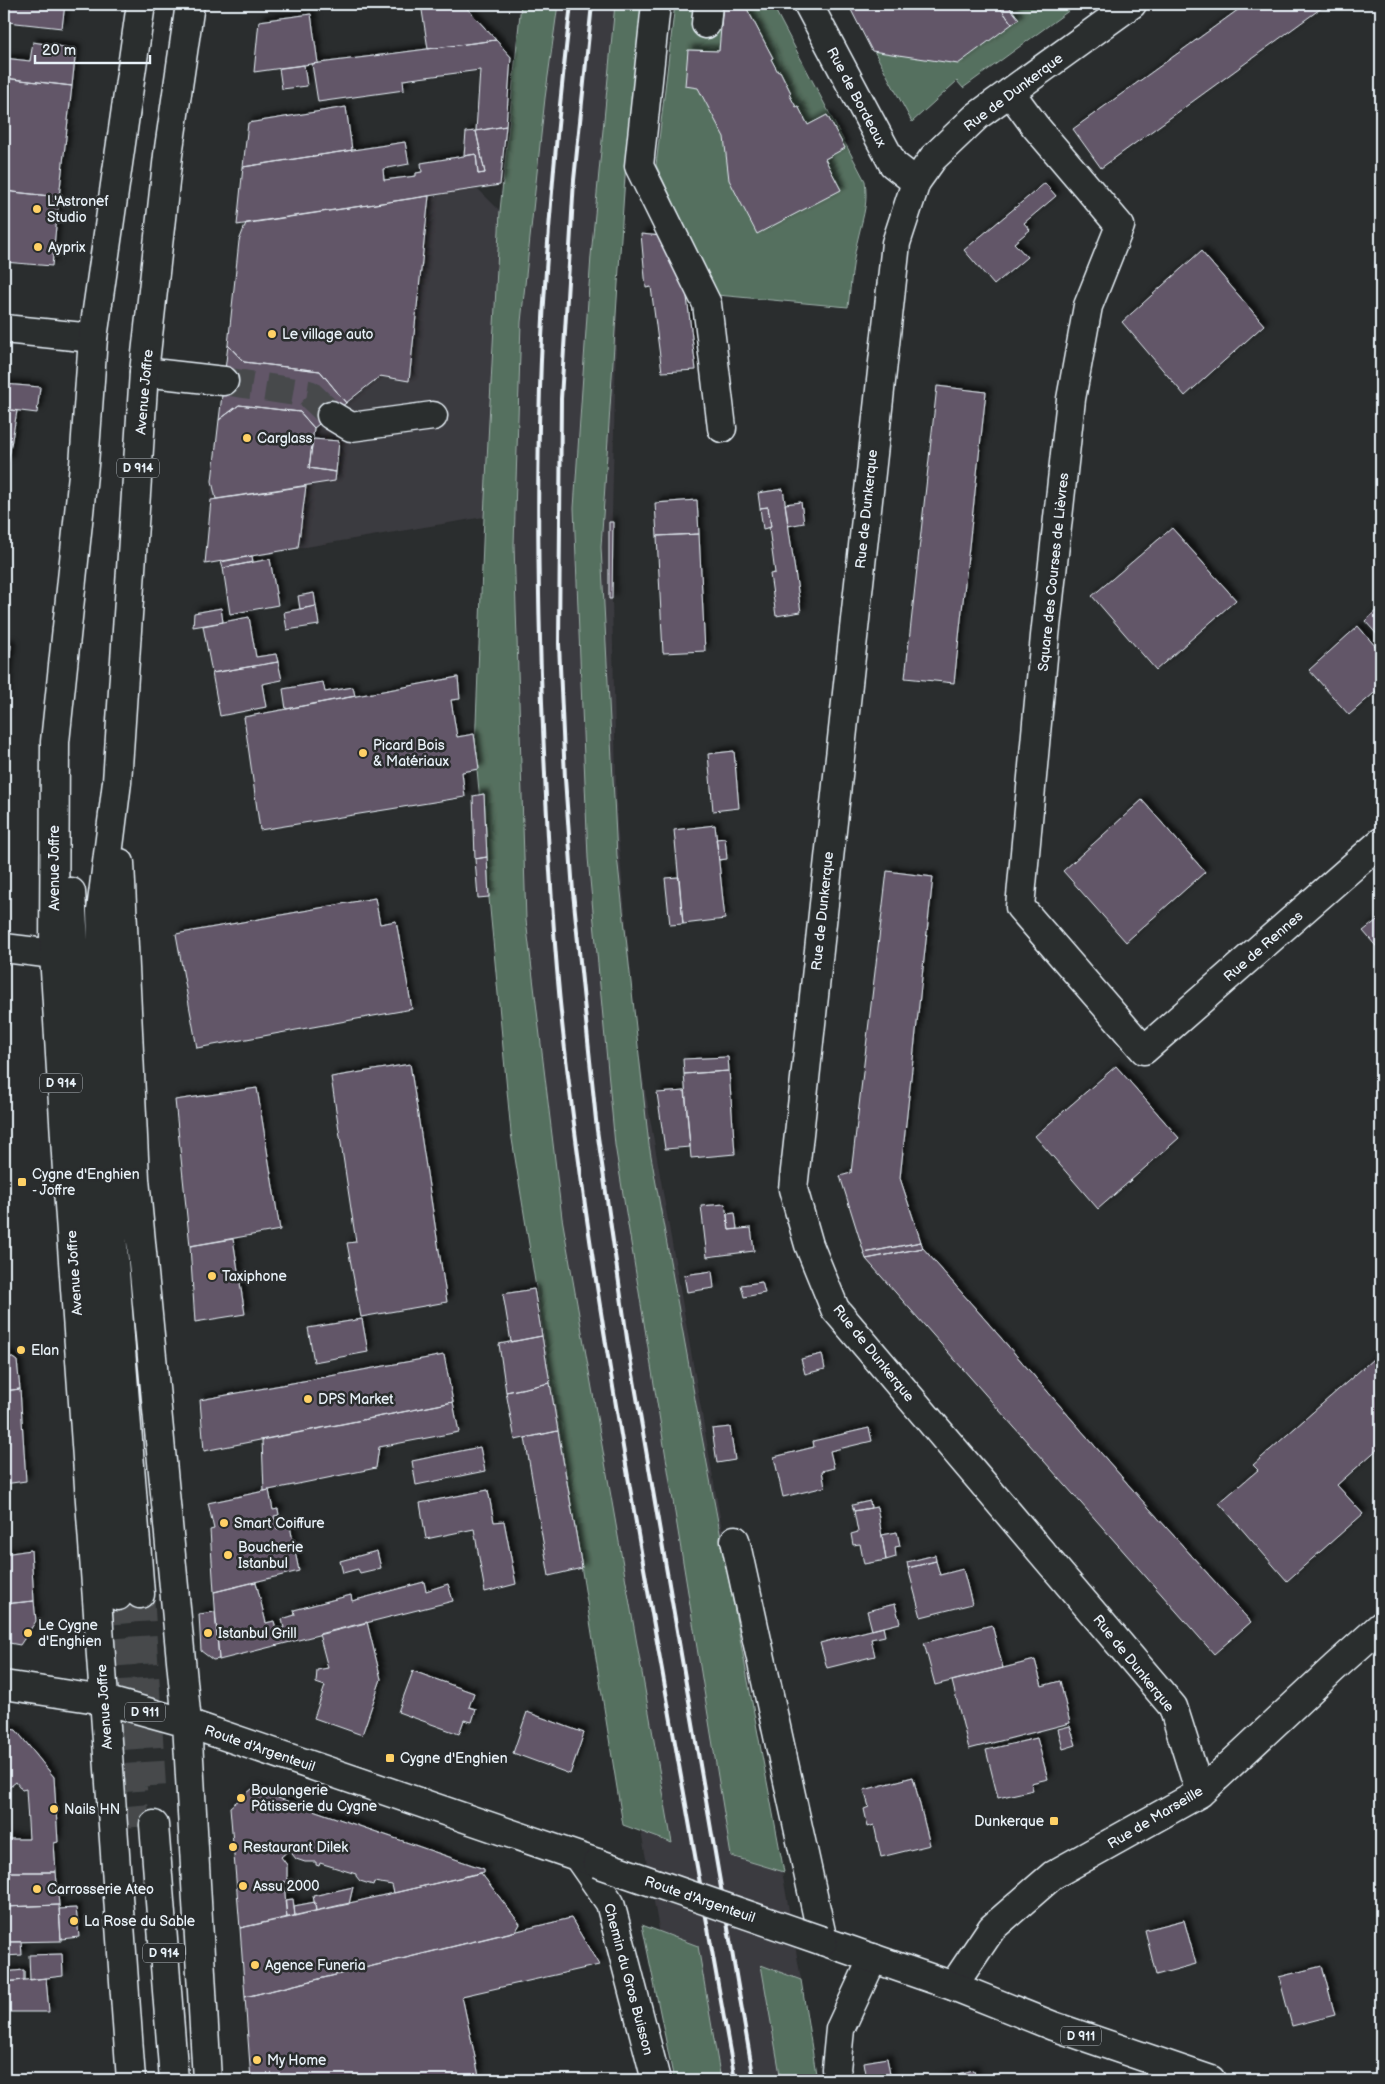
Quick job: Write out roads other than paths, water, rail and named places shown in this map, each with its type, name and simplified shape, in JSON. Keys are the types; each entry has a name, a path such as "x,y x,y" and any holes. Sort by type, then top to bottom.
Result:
{"main road":[{"name":"Avenue Joffre","path":"131,2080 68,1204 54,954 55,742 84,465 93,338 141,4"},
{"name":"Avenue Joffre","path":"84,465 81,582 70,741 72,903 92,1249 129,1595 106,1084 101,911 117,782 144,372 168,155 190,4"},
{"path":"656,4 639,166 706,304 722,428"},
{"name":"Rue de Bordeaux","path":"808,4 893,164 916,182"},
{"name":"Rue de Dunkerque","path":"1132,4 978,116 939,152 916,182 896,242 793,1189 808,1245 835,1309 1173,1707 1200,1793"},
{"name":"Square des Courses de Lièvres","path":"1010,92 1035,126 1120,226 1088,306 1071,399 1045,636 1020,907 1144,1050"},
{"path":"4,328 93,338"},
{"path":"144,372 224,381"},
{"path":"332,414 350,427 433,416"},
{"name":"Avenue Joffre","path":"117,782 135,1179 187,1723 208,2080"},
{"name":"Rue de Rennes","path":"1144,1050 1381,842"},
{"path":"4,948 54,954"},
{"path":"736,1540 823,1941"},
{"name":"Rue de Marseille","path":"953,1986 992,1928 1053,1875 1200,1793 1335,1666 1381,1626"},
{"path":"4,1685 104,1700"},
{"name":"D 911","path":"104,1700 187,1723"},
{"name":"Route d'Argenteuil","path":"187,1723 873,1958 953,1986 1053,2026 1211,2080"},
{"name":"D 914","path":"156,2080 145,1826 174,2080"},
{"name":"Chemin du Gros Buisson","path":"588,1860 610,1903 656,2080"},
{"path":"838,2080 836,2069 840,2029 873,1958"}],"tunnel":[{"path":"224,381 309,394 331,415"},
{"path":"140,1594 152,1786"},
{"path":"118,1596 136,1827"}],"railway":[{"path":"571,4 547,251 538,452 541,673 548,842 556,956 572,1107 604,1329 641,1551 735,2080"},
{"path":"592,4 574,180 561,399 559,644 565,778 573,892 597,1130 628,1345 754,2080"}],"place":[{"name":"L'Astronef Studio","path":"37,209"},
{"name":"Ayprix","path":"38,247"},
{"name":"Le village auto","path":"272,334"},
{"name":"Carglass","path":"247,438"},
{"name":"Picard Bois & Matériaux","path":"363,753"},
{"name":"Cygne d'Enghien - Joffre","path":"22,1182"},
{"name":"Taxiphone","path":"212,1276"},
{"name":"Elan","path":"21,1350"},
{"name":"DPS Market","path":"308,1399"},
{"name":"Smart Coiffure","path":"224,1523"},
{"name":"Boucherie Istanbul","path":"228,1555"},
{"name":"Le Cygne d'Enghien","path":"28,1633"},
{"name":"Istanbul Grill","path":"208,1633"},
{"name":"Cygne d'Enghien","path":"390,1758"},
{"name":"Boulangerie Pâtisserie du Cygne","path":"241,1798"},
{"name":"Nails HN","path":"54,1809"},
{"name":"Dunkerque","path":"1054,1821"},
{"name":"Restaurant Dilek","path":"233,1847"},
{"name":"Assu 2000","path":"243,1886"},
{"name":"Carrosserie Ateo","path":"37,1889"},
{"name":"La Rose du Sable","path":"74,1921"},
{"name":"Agence Funeria","path":"255,1965"},
{"name":"My Home","path":"257,2060"}]}
